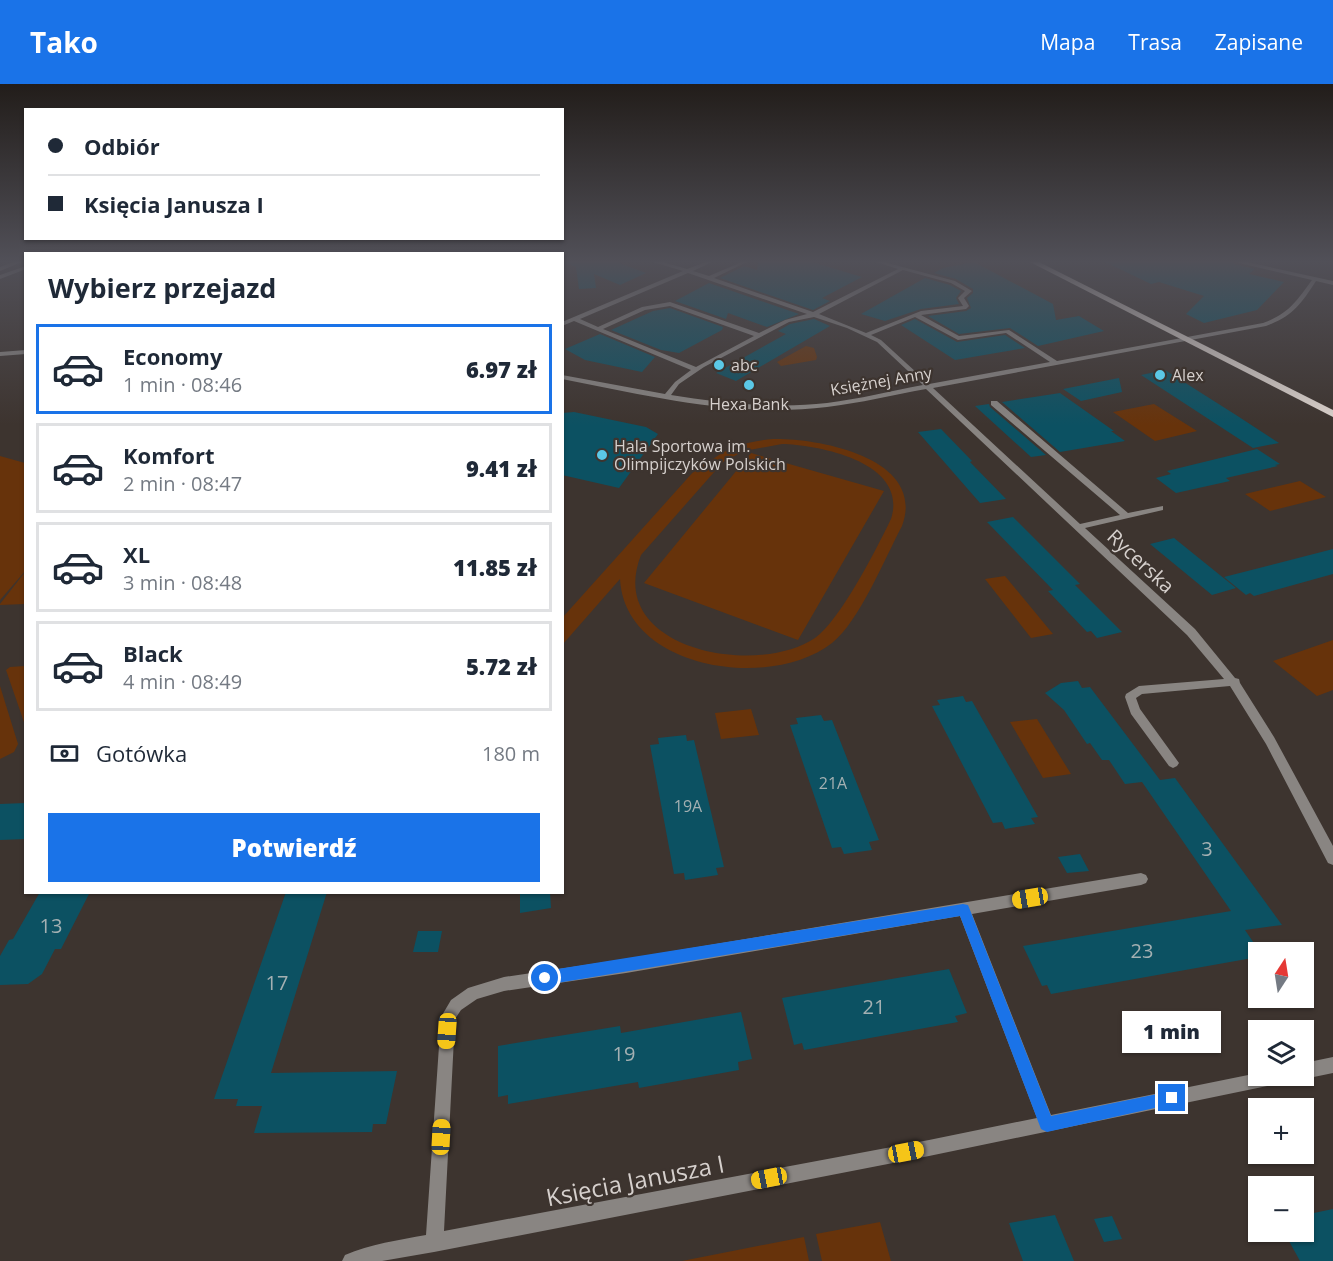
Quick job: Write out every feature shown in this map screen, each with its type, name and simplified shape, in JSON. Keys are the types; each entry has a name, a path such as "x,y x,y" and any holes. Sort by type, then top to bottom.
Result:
{"main road":[{"path":"1140,316 1333,414"},
{"path":"1160,316 1333,403"}],"street":[{"path":"564,323 582,316"},
{"path":"598,329 627,316"},
{"path":"704,316 760,336"},
{"path":"666,396 677,383 696,370 787,321 809,316"},
{"name":"Rycerska","path":"816,316 867,334 879,341 930,386 1191,632 1235,682 1257,716 1333,859"},
{"path":"867,334 914,316"},
{"path":"918,316 958,338 1007,331 1056,363"},
{"name":"Księżnej Anny","path":"564,377 713,404 782,408 827,405 1187,340 1264,325 1286,316"},
{"path":"575,319 696,370"},
{"path":"0,354 24,352"},
{"path":"994,403 1127,516"},
{"path":"1078,527 1160,508"},
{"path":"1173,763 1135,711 1130,697 1139,690 1235,682"},
{"path":"434,1243 448,1017 456,1005 473,993 504,984 626,966 1141,879"},
{"path":"963,910 1047,1124"},
{"path":"1314,1069 1333,1065"},
{"name":"Księcia Janusza I","path":"351,1261 1248,1083"}],"shaded area":[{"path":"806,346 814,348 816,360 781,366 777,362"},
{"path":"1154,404 1197,431 1155,441 1113,412"},
{"path":"773,439 793,440 841,448 884,468 899,484 906,503 902,526 862,605 842,633 832,643 806,658 774,666 739,668 705,663 673,652 647,634 628,610 620,579 564,643 564,616 703,461 708,463 730,449 747,443","holes":["782,444 817,448 857,460 874,470 887,483 893,499 891,519 885,532 846,601 825,629 815,638 789,650 758,655 724,654 692,647 664,633 644,613 635,587 641,555 723,462 744,451"]},
{"path":"751,453 884,491 798,640 644,583"},
{"path":"0,456 24,463 24,572 0,600"},
{"path":"1300,481 1326,497 1270,511 1245,494"},
{"path":"24,573 24,604 0,604"},
{"path":"1005,576 1053,634 1031,638 985,579"},
{"path":"1333,640 1333,690 1317,696 1273,661"},
{"path":"24,666 24,722 6,670 10,667"},
{"path":"0,686 18,744 14,752 0,759"},
{"path":"751,709 759,735 721,739 715,713"},
{"path":"1037,719 1071,774 1043,778 1010,722"},
{"path":"880,1222 891,1261 822,1261 816,1234"},
{"path":"804,1237 809,1261 682,1261"}],"building":[{"path":"642,316 692,316 723,327 722,330 679,353 661,350 611,330"},
{"path":"736,316 794,316 767,327"},
{"path":"868,316 900,316 885,321"},
{"path":"928,316 1055,316 1056,320 1079,316 1104,331 1038,346 1010,328 959,334"},
{"path":"1190,316 1233,316 1204,323"},
{"path":"814,319 830,326 736,381 716,373 786,334 778,331 790,324"},
{"path":"915,319 957,342 1005,335 1025,348 955,360 901,325"},
{"path":"600,334 655,357 642,372 585,360 565,349"},
{"path":"1165,370 1279,443 1253,448 1141,375"},
{"path":"1119,378 1122,392 1081,401 1063,389"},
{"path":"1060,393 1125,441 1060,452 1002,402"},
{"path":"989,404 1046,455 1031,457 975,406"},
{"name":"Hala Sportowa im. Olimpijczyków Polskich","path":"574,412 646,427 658,434 619,488 564,475 564,413"},
{"path":"941,429 1006,499 980,503 918,432"},
{"path":"1257,449 1280,464 1226,478 1230,481 1176,493 1156,478 1171,474 1167,471"},
{"path":"1013,517 1080,584 1075,585 1122,632 1097,638 1091,631 1087,632 1048,591 1053,590 987,522"},
{"path":"1174,538 1236,588 1212,595 1150,544"},
{"path":"1333,549 1333,574 1254,596 1250,593 1246,595 1224,577"},
{"path":"1078,681 1082,688 1090,687 1160,780 1175,778 1282,925 1245,930 1253,942 1248,942 1248,959 1051,994 1047,985 1042,986 1023,946 1231,911 1142,782 1125,784 1109,760 1102,760 1090,743 1087,744 1064,710 1045,693 1061,683"},
{"path":"963,696 966,702 972,701 1038,817 1031,818 1035,824 1005,829 1002,822 993,823 932,706 940,705 937,700"},
{"path":"821,715 824,721 832,720 879,840 869,842 872,850 844,854 841,847 832,848 790,725 798,724 796,718"},
{"path":"686,735 687,741 694,740 724,867 716,868 718,875 685,880 684,873 674,874 650,745 659,744 658,738"},
{"path":"24,803 24,839 0,840 0,804"},
{"path":"1080,854 1089,871 1067,873 1058,857"},
{"path":"39,894 89,894 61,949 55,949 42,974 28,984 0,985 0,956 9,940 13,939"},
{"path":"285,894 326,894 271,1073 397,1071 386,1124 373,1124 372,1132 254,1133 262,1106 236,1106 238,1099 214,1099"},
{"path":"520,894 550,894 551,908 520,913"},
{"path":"418,931 442,931 438,952 413,952"},
{"path":"949,969 967,1013 955,1016 958,1022 804,1050 802,1043 794,1045 782,998"},
{"path":"741,1012 752,1059 738,1062 739,1070 639,1088 638,1082 508,1104 508,1095 498,1097 498,1046 620,1026 621,1033"},
{"path":"1333,1209 1333,1261 1300,1261 1290,1242 1314,1242 1314,1213"},
{"path":"1055,1215 1074,1261 1023,1261 1009,1223"},
{"path":"1112,1216 1122,1239 1104,1242 1094,1219"}],"place":[{"name":"abc","path":"719,365"},
{"name":"Alex","path":"1160,375"},
{"name":"Hexa Bank","path":"749,385"},
{"name":"Hala Sportowa im. Olimpijczyków Polskich","path":"602,455"}],"route":[{"path":"545,978 963,910 1047,1124 1172,1098"}]}
